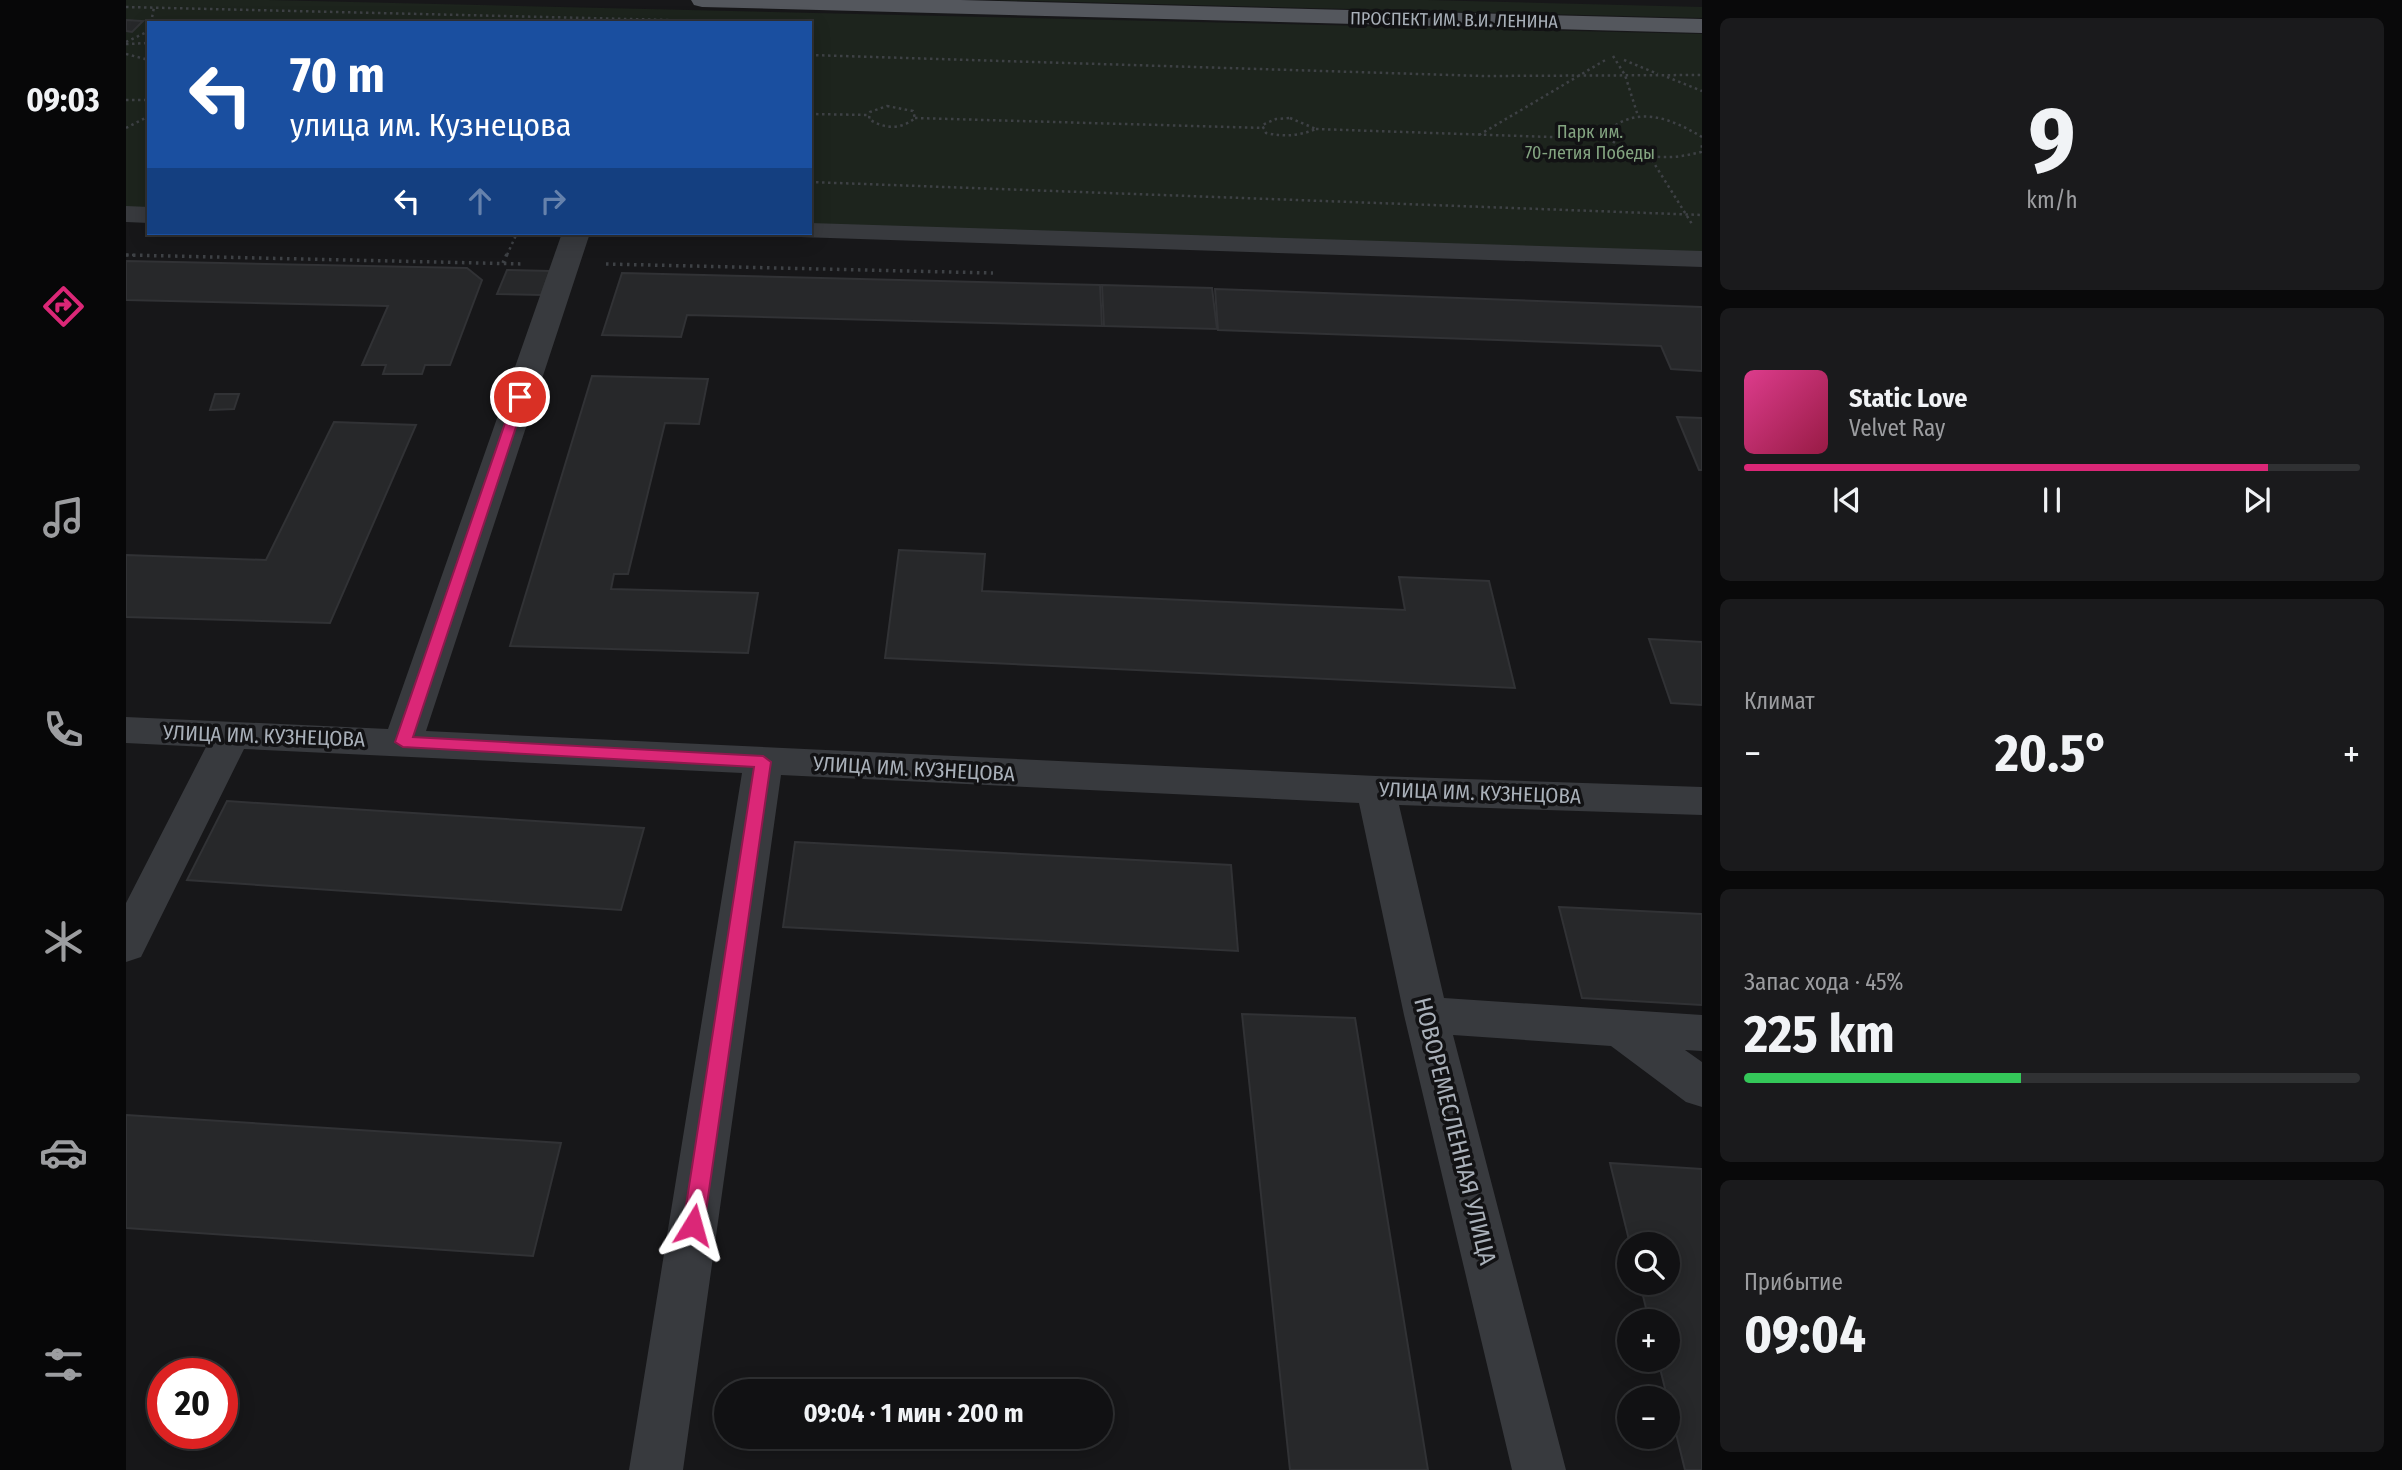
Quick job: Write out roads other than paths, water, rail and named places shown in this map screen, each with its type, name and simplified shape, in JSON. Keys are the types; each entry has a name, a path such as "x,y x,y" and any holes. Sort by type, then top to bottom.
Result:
{"main road":[{"name":"ПРОСПЕКТ ИМ. В.И. ЛЕНИНА","path":"702,0 1702,26"}],"street":[{"path":"126,214 147,215"},
{"path":"812,231 1699,246"},
{"path":"403,742 575,235"},
{"name":"УЛИЦА ИМ. КУЗНЕЦОВА","path":"126,730 1376,790 1702,801"},
{"path":"126,945 232,734"},
{"path":"656,1470 763,762"},
{"name":"НОВОРЕМЕСЛЕННАЯ УЛИЦА","path":"1376,790 1426,1015 1539,1470"},
{"path":"1426,1015 1702,1033"},
{"path":"1621,1028 1702,1088"}],"park label":[{"name":"Парк им. 70-летия Победы","path":"1590,142"}]}
